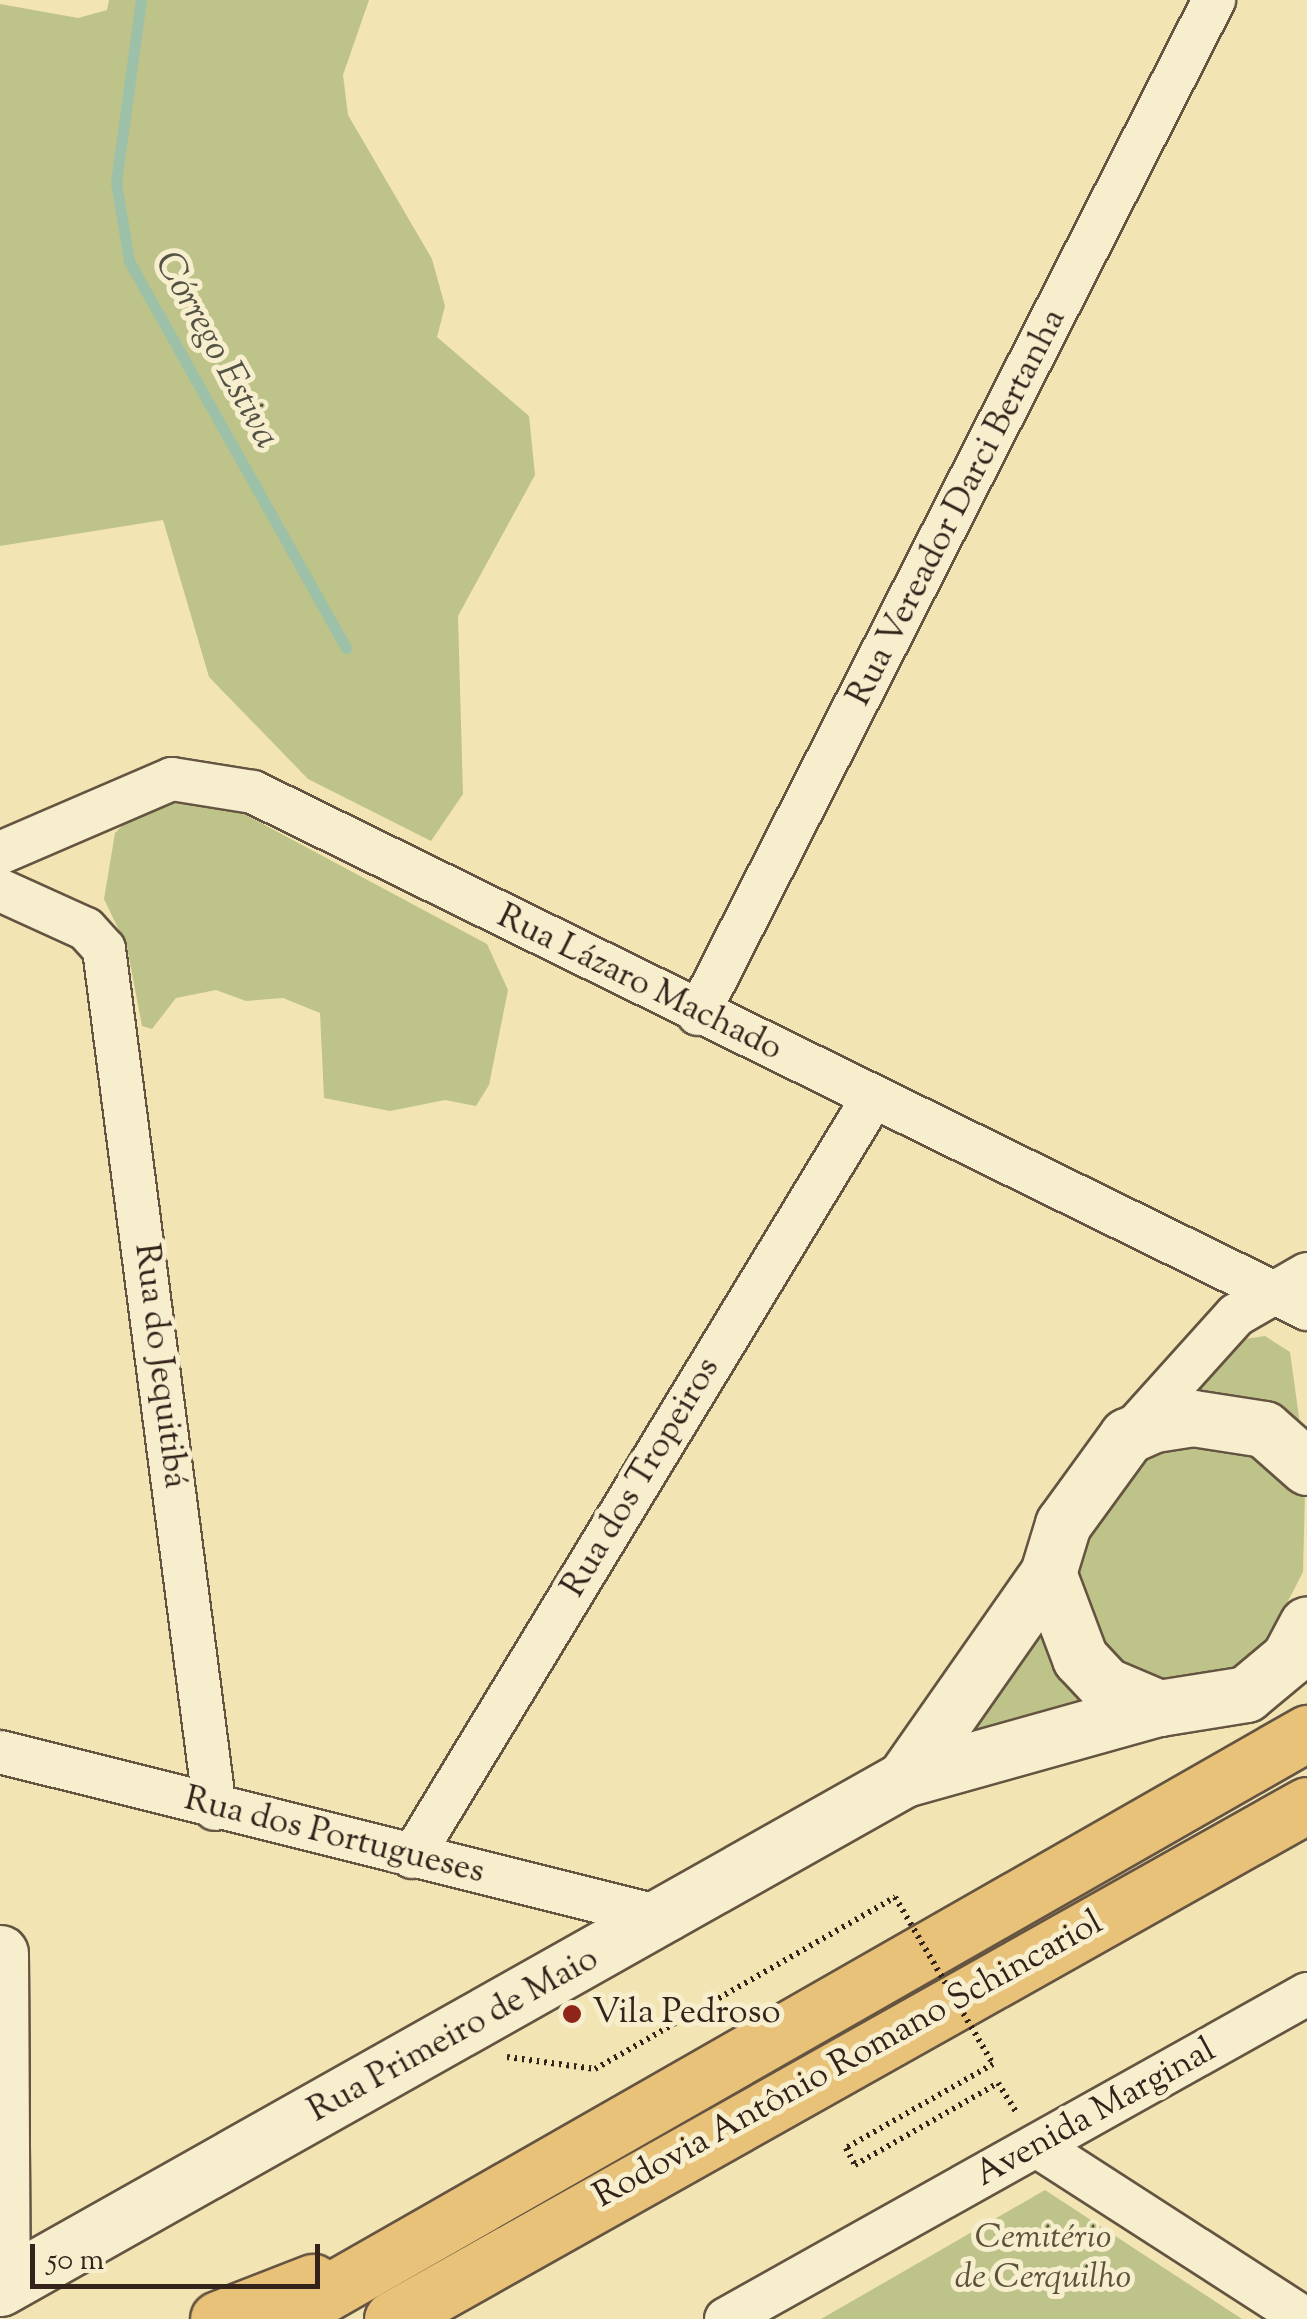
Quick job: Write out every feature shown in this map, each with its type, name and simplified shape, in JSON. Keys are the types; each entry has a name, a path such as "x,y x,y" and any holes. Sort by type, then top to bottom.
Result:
{"highway":[{"name":"Rodovia Antônio Romano Schincariol","path":"281,2319 1307,1733"},
{"name":"Rodovia Antônio Romano Schincariol","path":"392,2319 1305,1806"},
{"path":"448,2319 565,2220"},
{"path":"218,2319 444,2225"}],"street":[{"name":"Rua Vereador Darci Bertanha","path":"698,1014 1214,0"},
{"name":"Rua Lázaro Machado","path":"0,852 131,791 206,779 254,792 872,1099 1295,1292"},
{"name":"Rua do Jequitibá","path":"0,890 86,930 104,949 216,1809"},
{"name":"Rua dos Tropeiros","path":"412,1857 872,1099"},
{"path":"1127,1436 1165,1386 1295,1292"},
{"path":"1127,1436 1193,1418 1234,1421 1264,1429 1307,1467"},
{"name":"Rua Primeiro de Maio","path":"904,1779 1048,1573 1063,1524 1127,1436"},
{"path":"1048,1573 1080,1658 1105,1685 1158,1708"},
{"name":"Rua Primeiro de Maio","path":"1,2287 669,1919 904,1779 1158,1708 1246,1694 1289,1658 1307,1624"},
{"name":"Rua dos Portugueses","path":"0,1752 669,1919"},
{"path":"0,1954 1,2287"},
{"name":"Avenida Marginal","path":"726,2319 1040,2148 1307,1994"},
{"path":"1040,2148 1305,2319"}],"path":[{"path":"431,2047 595,2069 895,1896 993,2064 846,2148 855,2165 998,2083"}],"green space":[{"path":"109,0 369,0 343,75 348,115 432,259 445,306 437,337 529,416 535,475 458,616 463,794 431,841 308,779 209,677 163,520 0,546 0,4 78,18 107,10"},
{"path":"199,799 231,807 487,944 508,990 489,1085 476,1106 445,1100 390,1111 324,1098 320,1013 283,998 246,1001 216,990 176,998 152,1029 142,1026 127,947 104,899 115,833 139,809"},
{"path":"1265,1336 1290,1352 1302,1439 1198,1405 1188,1385 1244,1339"},
{"path":"1242,1439 1305,1493 1303,1572 1263,1650 1207,1691 1127,1681 1075,1621 1078,1526 1152,1442"},
{"path":"1042,1617 1097,1703 976,1734 970,1721"},
{"name":"Cemitério de Cerquilho","path":"1045,2190 1242,2319 821,2319"}],"waterway":[{"name":"Córrego Estiva","path":"141,0 116,182 129,261 346,648"}],"place":[{"name":"Vila Pedroso","path":"572,2014"}]}
